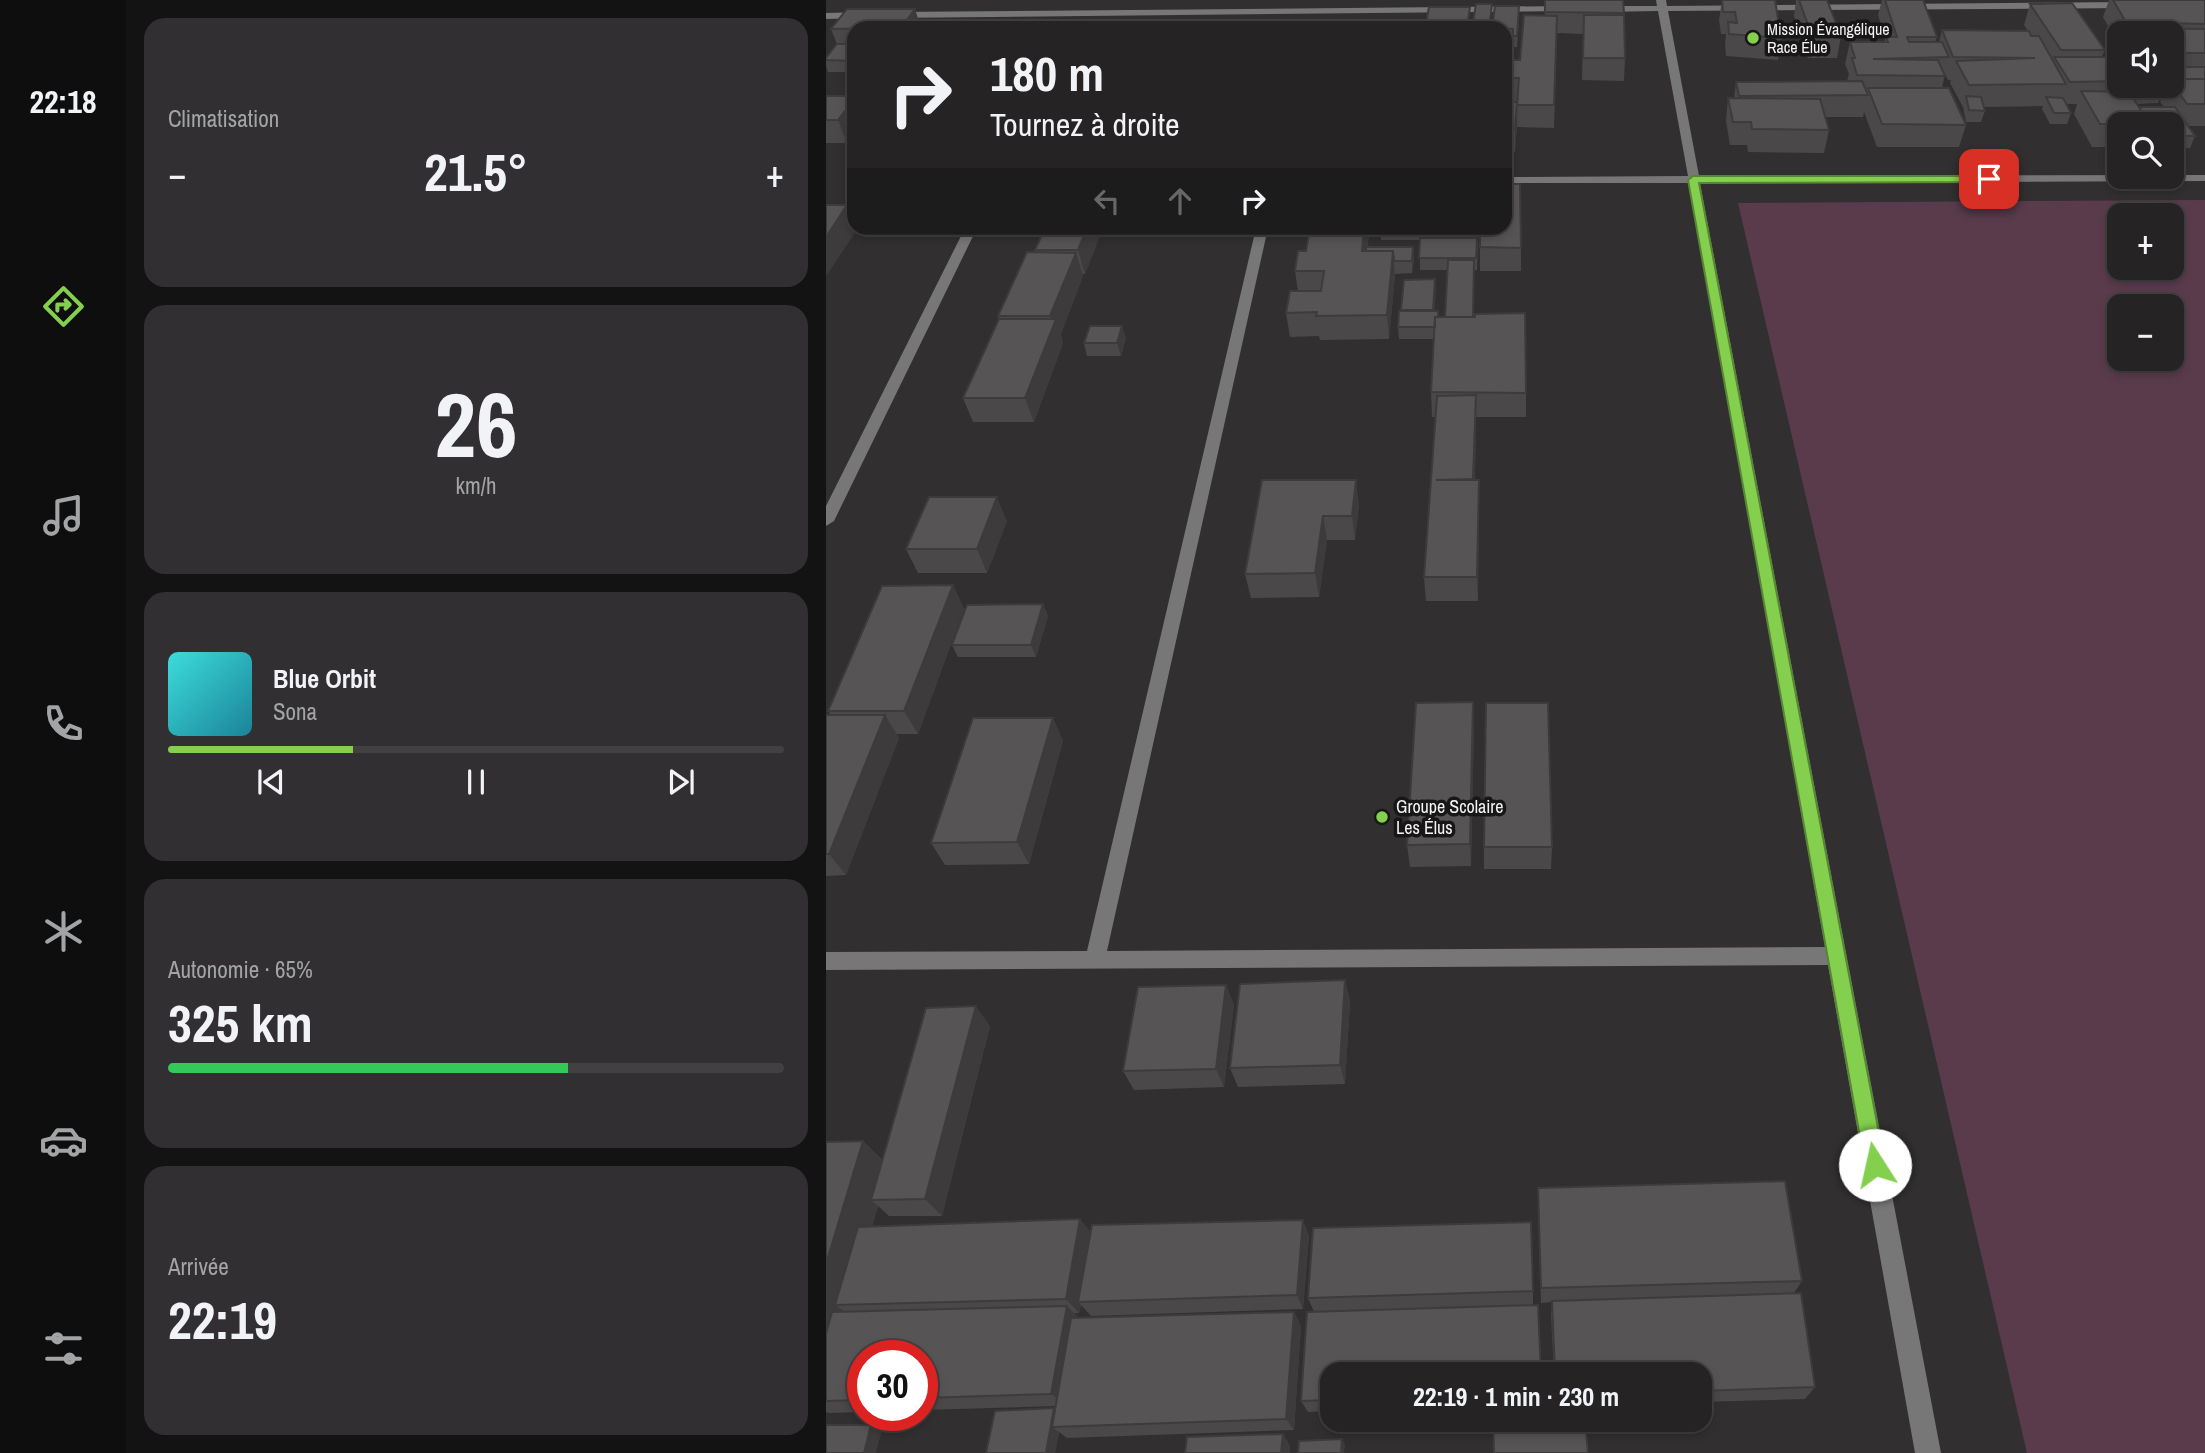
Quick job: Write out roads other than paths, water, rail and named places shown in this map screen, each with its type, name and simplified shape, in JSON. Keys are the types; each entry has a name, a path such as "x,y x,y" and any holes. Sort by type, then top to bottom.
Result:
{"street":[{"path":"1078,21 1086,0"},
{"path":"826,16 1661,4 2010,2 2136,5"},
{"path":"1661,4 1928,1453"},
{"path":"1512,180 2205,178"},
{"path":"826,521 968,235"},
{"path":"1095,959 1260,235"},
{"path":"826,961 1836,956"}],"place":[{"name":"Mission Évangélique Race Élue","path":"1753,38"},
{"name":"Groupe Scolaire Les Élus","path":"1382,817"}]}
